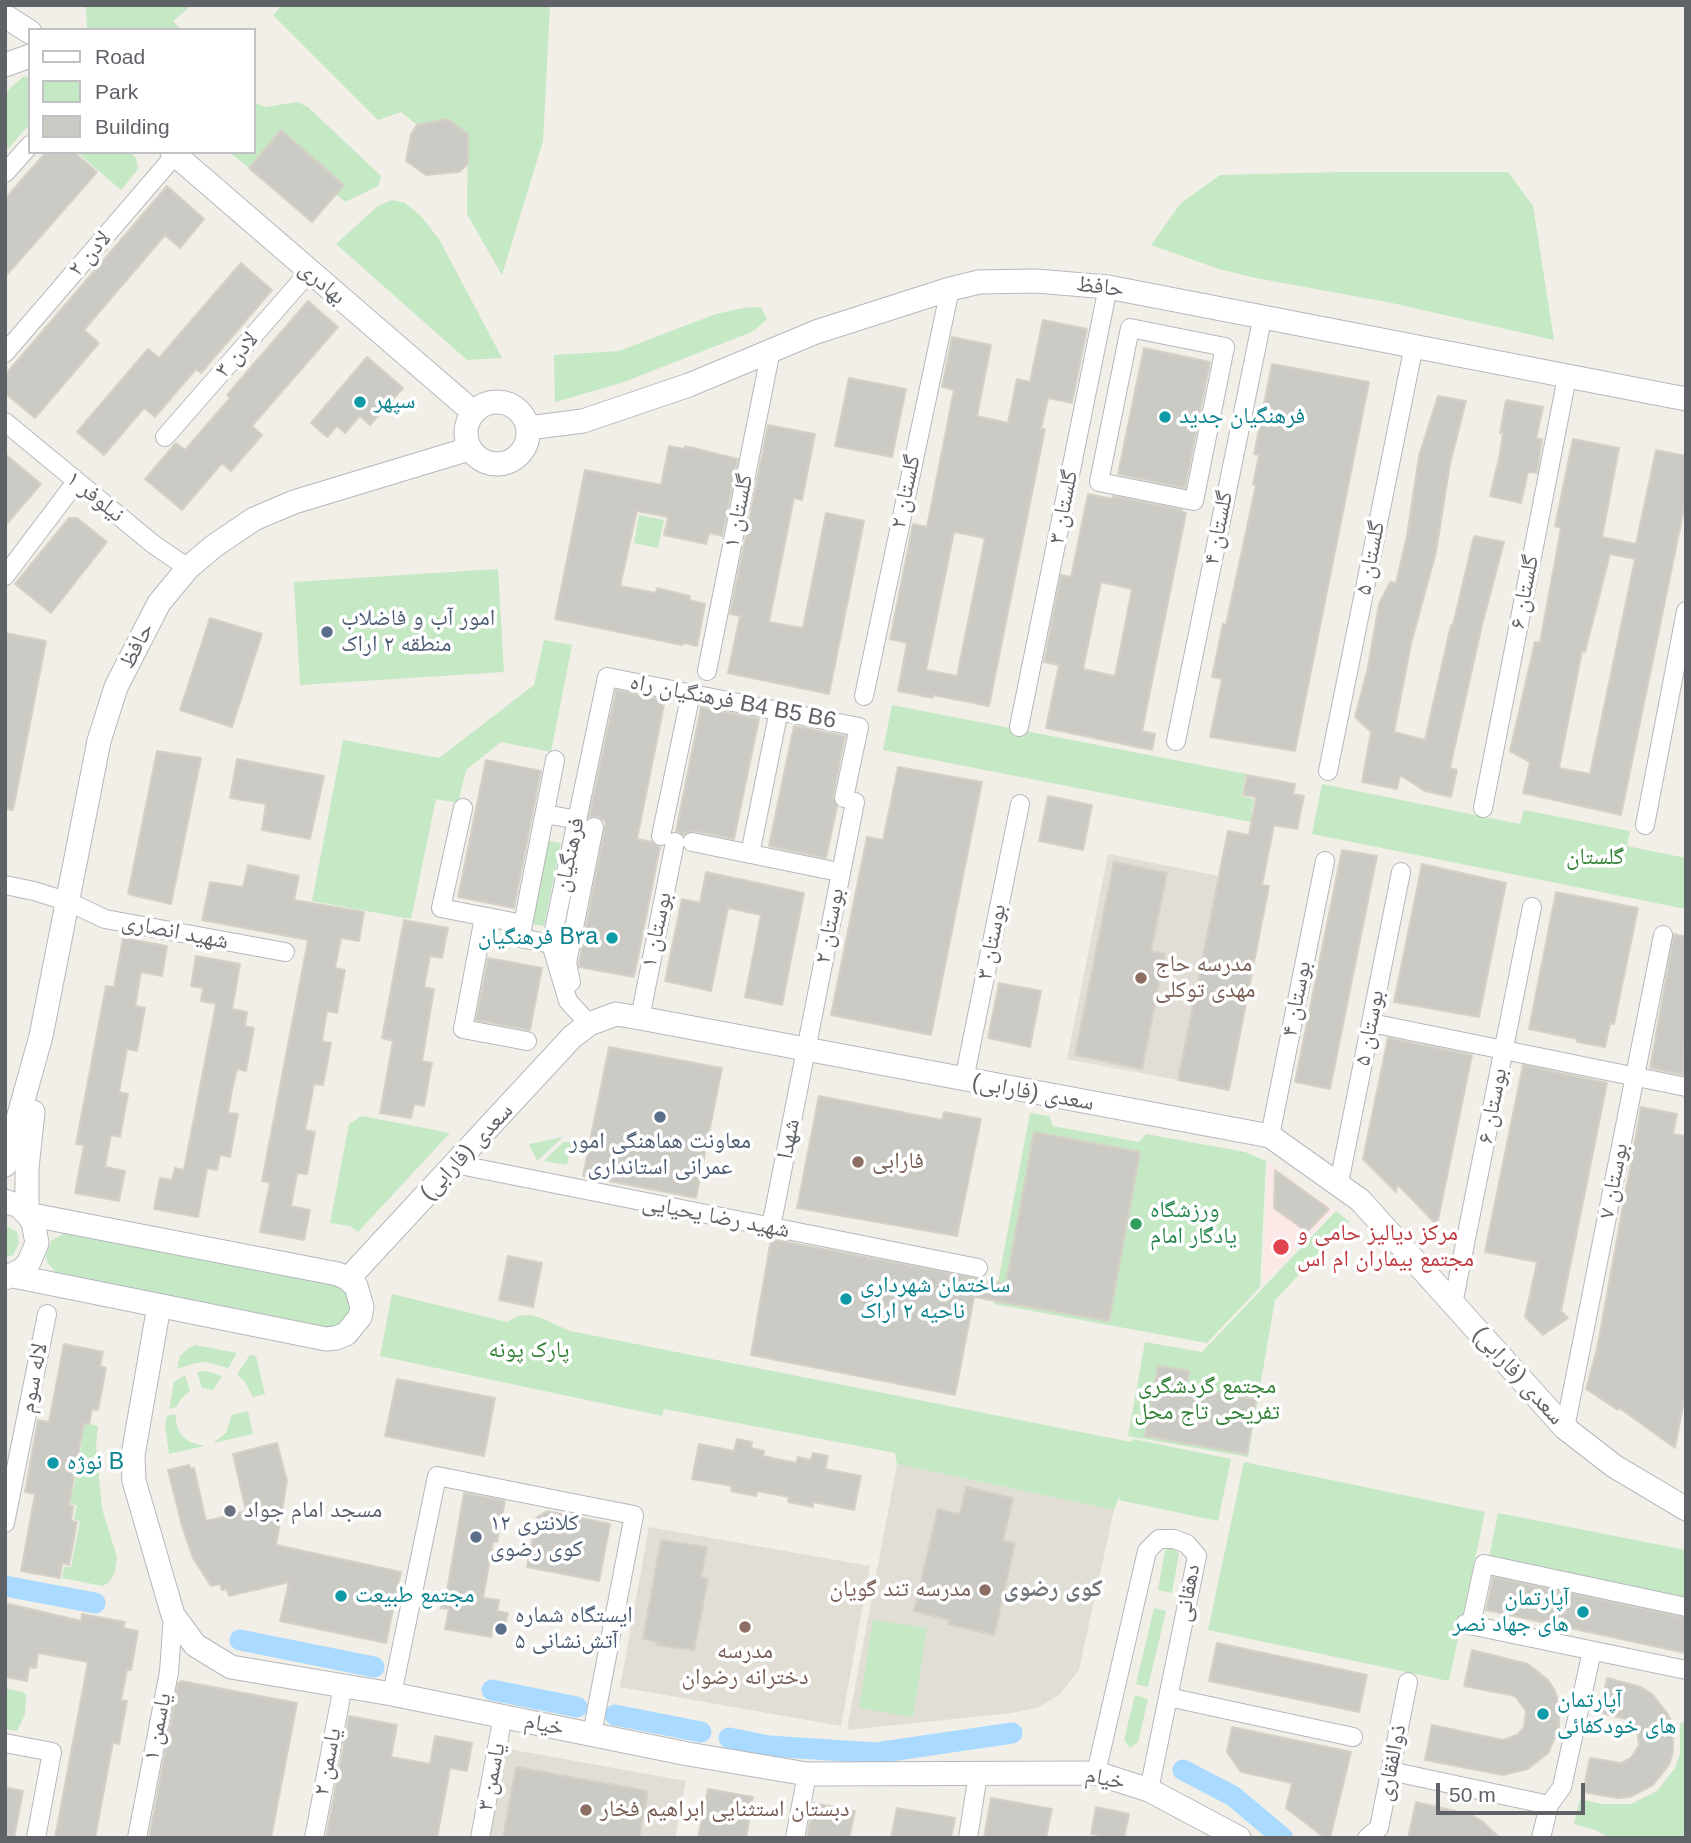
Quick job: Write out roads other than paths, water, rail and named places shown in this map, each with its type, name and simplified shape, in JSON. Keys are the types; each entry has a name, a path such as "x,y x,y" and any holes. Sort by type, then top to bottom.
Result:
{"street":[{"path":"5,16 28,31"},
{"path":"5,65 28,57"},
{"path":"5,173 28,147"},
{"name":"لادن ۲","path":"5,353 172,154"},
{"name":"بهادری","path":"174,154 473,412"},
{"name":"لادن ۳","path":"165,437 309,272"},
{"name":"حافظ","path":"528,428 583,421 690,385 771,350 878,311 979,282 1036,281 1108,287 1686,399"},
{"name":"گلستان ۳","path":"1019,727 1108,287"},
{"name":"گلستان ۲","path":"864,696 950,289"},
{"name":"گلستان ۴","path":"1176,741 1263,316"},
{"path":"1100,327 1125,350"},
{"path":"1130,328 1225,347 1194,501 1099,482 1125,350 1130,328"},
{"name":"گلستان ۵","path":"1328,771 1414,345"},
{"name":"گلستان ۱","path":"707,671 771,350"},
{"name":"گلستان ۶","path":"1483,808 1567,377"},
{"path":"491,402 505,402 519,411 528,428 525,447 519,455 502,464 483,461 469,449 465,430 473,412 491,402"},
{"name":"نیلوفر ۱","path":"5,422 153,544 188,568"},
{"name":"حافظ","path":"41,1036 99,741 116,687 159,603 188,568 214,545 254,519 294,502 469,449"},
{"path":"5,576 76,482"},
{"path":"1645,825 1678,698 1686,611"},
{"name":"فرهنگیان راه B4 B5 B6","path":"607,677 859,727"},
{"name":"فرهنگیان","path":"583,1016 568,1001 551,944 586,824 607,677"},
{"name":"بوستان ۱","path":"640,1018 676,840 691,693"},
{"path":"750,854 779,710"},
{"name":"بوستان ۲","path":"806,1051 859,727"},
{"path":"551,944 520,938 555,760"},
{"name":"بوستان ۳","path":"964,1080 1020,804"},
{"path":"463,808 442,908 523,924"},
{"path":"545,814 586,824 567,962 583,1016"},
{"path":"676,840 829,870"},
{"name":"بوستان ۴","path":"1270,1136 1325,861"},
{"name":"بوستان ۵","path":"1339,1184 1401,872"},
{"name":"شهید انصاری","path":"5,885 69,902 105,919 285,953"},
{"name":"بوستان ۶","path":"1453,1304 1532,907"},
{"path":"484,917 463,1029 527,1041"},
{"name":"بوستان ۷","path":"1564,1428 1663,934"},
{"name":"سعدی (فارابی)","path":"348,1279 572,1037 583,1016 616,1014 640,1018 1270,1136 1360,1200 1564,1428 1614,1466 1686,1509"},
{"path":"1371,1023 1686,1087"},
{"path":"5,1165 41,1036"},
{"path":"27,1213 29,1145 41,1036"},
{"name":"شهدا","path":"771,1227 806,1051"},
{"name":"شهید رضا یحیایی","path":"455,1164 978,1268"},
{"path":"5,1201 19,1206 27,1213 36,1232 34,1253 29,1262 9,1277"},
{"path":"9,1277 326,1339 346,1334 360,1316 360,1296 356,1286 338,1274 27,1213"},
{"name":"خیام","path":"159,1306 133,1467 134,1480 173,1615 195,1645 231,1667 392,1694 698,1756 807,1774 1096,1773 1149,1790 1239,1838"},
{"name":"لاله سوم","path":"5,1523 47,1314"},
{"path":"392,1694 437,1476 635,1515 592,1734"},
{"name":"دهقانی","path":"1096,1773 1147,1551 1159,1539 1174,1539 1187,1544 1197,1556 1149,1790"},
{"path":"1686,1607 1484,1564 1468,1625 1686,1670"},
{"name":"یاسمن ۱","path":"137,1838 169,1672 173,1615"},
{"path":"1541,1838 1549,1805 1562,1787 1591,1651"},
{"name":"ذوالفقاری","path":"1367,1838 1379,1828 1408,1682"},
{"name":"یاسمن ۲","path":"314,1838 343,1686"},
{"path":"1168,1697 1353,1737"},
{"name":"یاسمن ۳","path":"480,1838 503,1716"},
{"path":"5,1743 52,1752 36,1838"},
{"path":"1390,1771 1549,1805"},
{"path":"795,1838 807,1774"},
{"path":"968,1838 978,1774"}],"waterway":[{"path":"5,1586 95,1603"},
{"path":"240,1640 374,1667"},
{"path":"492,1690 577,1707"},
{"path":"615,1715 701,1732"},
{"path":"729,1738 769,1746 876,1753 1012,1733"},
{"path":"1183,1770 1233,1796 1283,1838"}],"place":[{"name":"سپهر","path":"360,402"},
{"name":"فرهنگیان جدید","path":"1165,417"},
{"name":"امور آب و فاضلاب منطقه ۲ اراک","path":"327,632"},
{"name":"فرهنگیان B۳a","path":"612,938"},
{"name":"مدرسه حاج مهدی توکلی","path":"1141,978"},
{"name":"معاونت هماهنگی امور عمرانی استانداری","path":"660,1117"},
{"name":"فارابی","path":"858,1162"},
{"name":"ورزشگاه یادگار امام","path":"1136,1224"},
{"name":"مرکز دیالیز حامی و مجتمع بیماران ام اس","path":"1281,1247"},
{"name":"ساختمان شهرداری ناحیه ۲ اراک","path":"846,1299"},
{"name":"نوژه B","path":"53,1463"},
{"name":"مسجد امام جواد","path":"230,1511"},
{"name":"کلانتری ۱۲ کوی رضوی","path":"476,1537"},
{"name":"مدرسه تند گویان","path":"985,1590"},
{"name":"مجتمع طبیعت","path":"341,1596"},
{"name":"آپارتمان های جهاد نصر","path":"1583,1612"},
{"name":"مدرسه دخترانه رضوان","path":"745,1627"},
{"name":"ایستگاه شماره ۵ آتش‌نشانی","path":"501,1629"},
{"name":"آپارتمان های خودکفائی","path":"1543,1714"},
{"name":"دبستان استثنایی ابراهیم فخار","path":"586,1810"}],"district":[{"name":"کوی رضوی","path":"1053,1589"}],"park label":[{"name":"گلستان","path":"1595,858"},
{"name":"پارک پونه","path":"529,1351"},
{"name":"مجتمع گردشگری تفریحی تاج محل","path":"1207,1400"}]}
